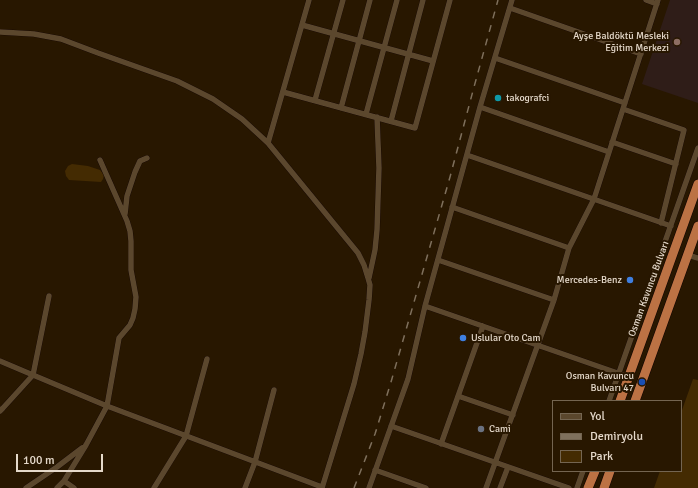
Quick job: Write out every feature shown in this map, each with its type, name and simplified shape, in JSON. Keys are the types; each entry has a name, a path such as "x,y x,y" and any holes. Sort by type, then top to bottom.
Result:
{"highway":[{"name":"Osman Kavuncu Bulvarı","path":"620,400 698,184"},
{"path":"635,400 698,226"},
{"path":"588,488 595,472"},
{"path":"604,488 610,472"}],"street":[{"path":"268,143 309,0"},
{"path":"316,100 343,0"},
{"path":"341,108 370,0"},
{"path":"366,114 397,0"},
{"path":"391,121 423,0"},
{"path":"283,92 415,128 450,0"},
{"path":"369,488 408,379 425,306 452,207 512,0"},
{"path":"486,488 554,300 569,248 594,199 658,2 646,0"},
{"path":"510,8 641,54"},
{"path":"302,25 433,61"},
{"path":"0,32 34,34 61,39 177,81 213,99 234,113 251,126 268,143 358,253 364,265 370,286 361,354 349,401 322,488 107,406 0,361"},
{"path":"495,58 625,103"},
{"path":"480,107 609,152"},
{"path":"623,109 684,130 661,223"},
{"path":"368,278 375,250 377,230 379,168 377,117"},
{"path":"612,142 676,164"},
{"path":"609,400 698,148"},
{"path":"467,155 670,226"},
{"path":"125,217 127,196 135,172 140,161 147,158"},
{"path":"57,488 64,481 107,406 119,338 128,329 132,321 136,303 131,270 131,236 129,226 100,160"},
{"path":"452,207 569,248"},
{"path":"688,255 698,258"},
{"path":"438,260 554,300"},
{"path":"0,411 33,375 49,296"},
{"path":"425,306 628,377"},
{"path":"441,444 484,326"},
{"path":"154,488 186,436 207,359"},
{"path":"245,488 255,462 274,390"},
{"path":"458,396 513,415"},
{"path":"391,426 569,488"},
{"path":"26,488 57,467 86,444"},
{"path":"500,488 508,467"},
{"path":"375,470 426,488"},
{"path":"577,488 583,472"},
{"path":"64,481 74,488"}],"shaded area":[{"name":"Ayşe Baldöktü Mesleki Eğitim Merkezi","path":"670,0 698,0 698,103 642,84"}],"green space":[{"path":"72,164 88,166 100,170 104,175 103,179 101,182 69,180 65,171 68,166"},
{"path":"693,379 698,380 698,488 654,488 660,472 682,472 682,410"}],"railway":[{"path":"354,488 375,434 391,382 450,177 498,0"}],"place":[{"name":"Ayşe Baldöktü Mesleki Eğitim Merkezi","path":"677,42"},
{"name":"takografci","path":"498,98"},
{"name":"Mercedes-Benz","path":"630,280"},
{"name":"Uslular Oto Cam","path":"463,338"},
{"name":"Osman Kavuncu Bulvarı 47","path":"642,382"},
{"name":"Cami","path":"481,429"}]}
